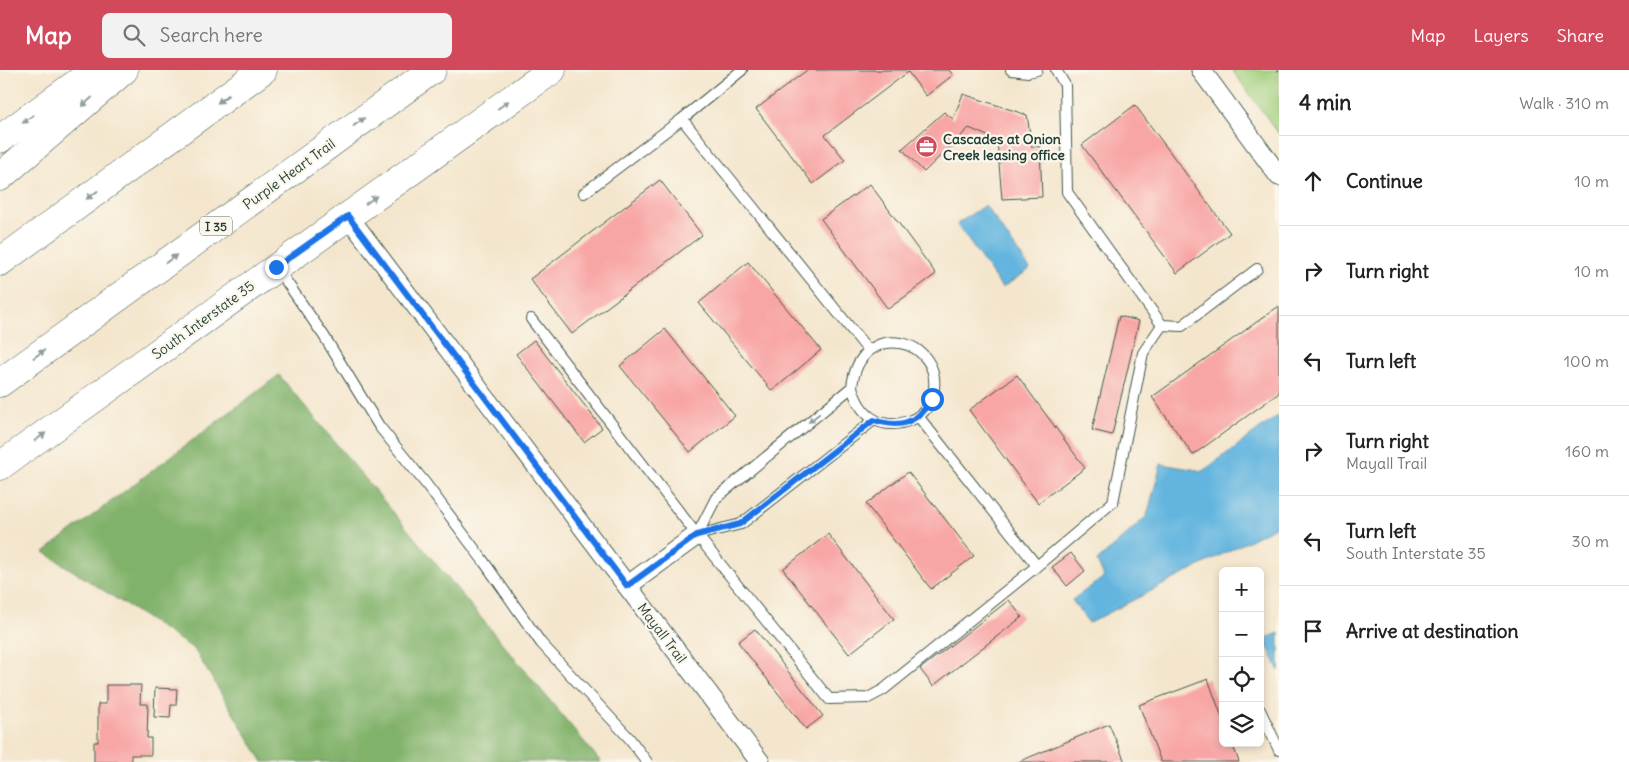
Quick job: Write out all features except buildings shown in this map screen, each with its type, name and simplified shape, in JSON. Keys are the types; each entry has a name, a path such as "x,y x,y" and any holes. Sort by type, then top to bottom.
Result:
{"main road":[{"path":"0,139 95,70"},
{"path":"0,177 124,70"},
{"path":"0,262 263,70"},
{"name":"Purple Heart Trail","path":"0,382 432,70"},
{"name":"South Interstate 35","path":"0,466 552,70"}],"street":[{"path":"1202,70 1279,176"},
{"name":"Mayall Trail","path":"348,216 760,762"},
{"path":"627,586 697,535"}],"lane":[{"path":"584,193 682,119 742,70"},
{"path":"1011,70 1028,72 1038,70"},
{"path":"1056,70 1065,85 1067,192 1162,325"},
{"path":"682,119 868,350"},
{"path":"276,267 324,336 379,426 426,484 542,643 630,739 647,762"},
{"path":"1162,325 1182,326 1258,269"},
{"path":"531,319 697,535 829,699 868,698 883,690 1113,502 1144,353 1162,325"},
{"path":"894,342 907,344 928,360 935,386 932,399 925,410 915,419 902,424 888,424 874,420 863,412 855,400 852,387 853,373 856,366 868,350 880,344 894,342"},
{"path":"697,535 716,498 852,387"},
{"path":"918,416 1037,566"},
{"path":"697,535 740,524 874,420"},
{"path":"1264,718 1279,750"}],"green space":[{"path":"1232,70 1279,70 1279,134"},
{"path":"279,375 601,762 263,762 194,649 44,552"}],"water":[{"path":"985,205 1030,269 1002,288 957,224"},
{"path":"1279,415 1279,525 1089,623 1072,600 1104,577 1097,561 1147,516 1161,464 1203,471"},
{"path":"1279,633 1279,671 1264,639"}],"place":[{"name":"Cascades at Onion Creek leasing office","path":"927,147"}],"route":[{"path":"276,267 348,216 627,586 697,535 740,524 874,420 888,424 902,424 915,419 925,410 932,399"}]}
